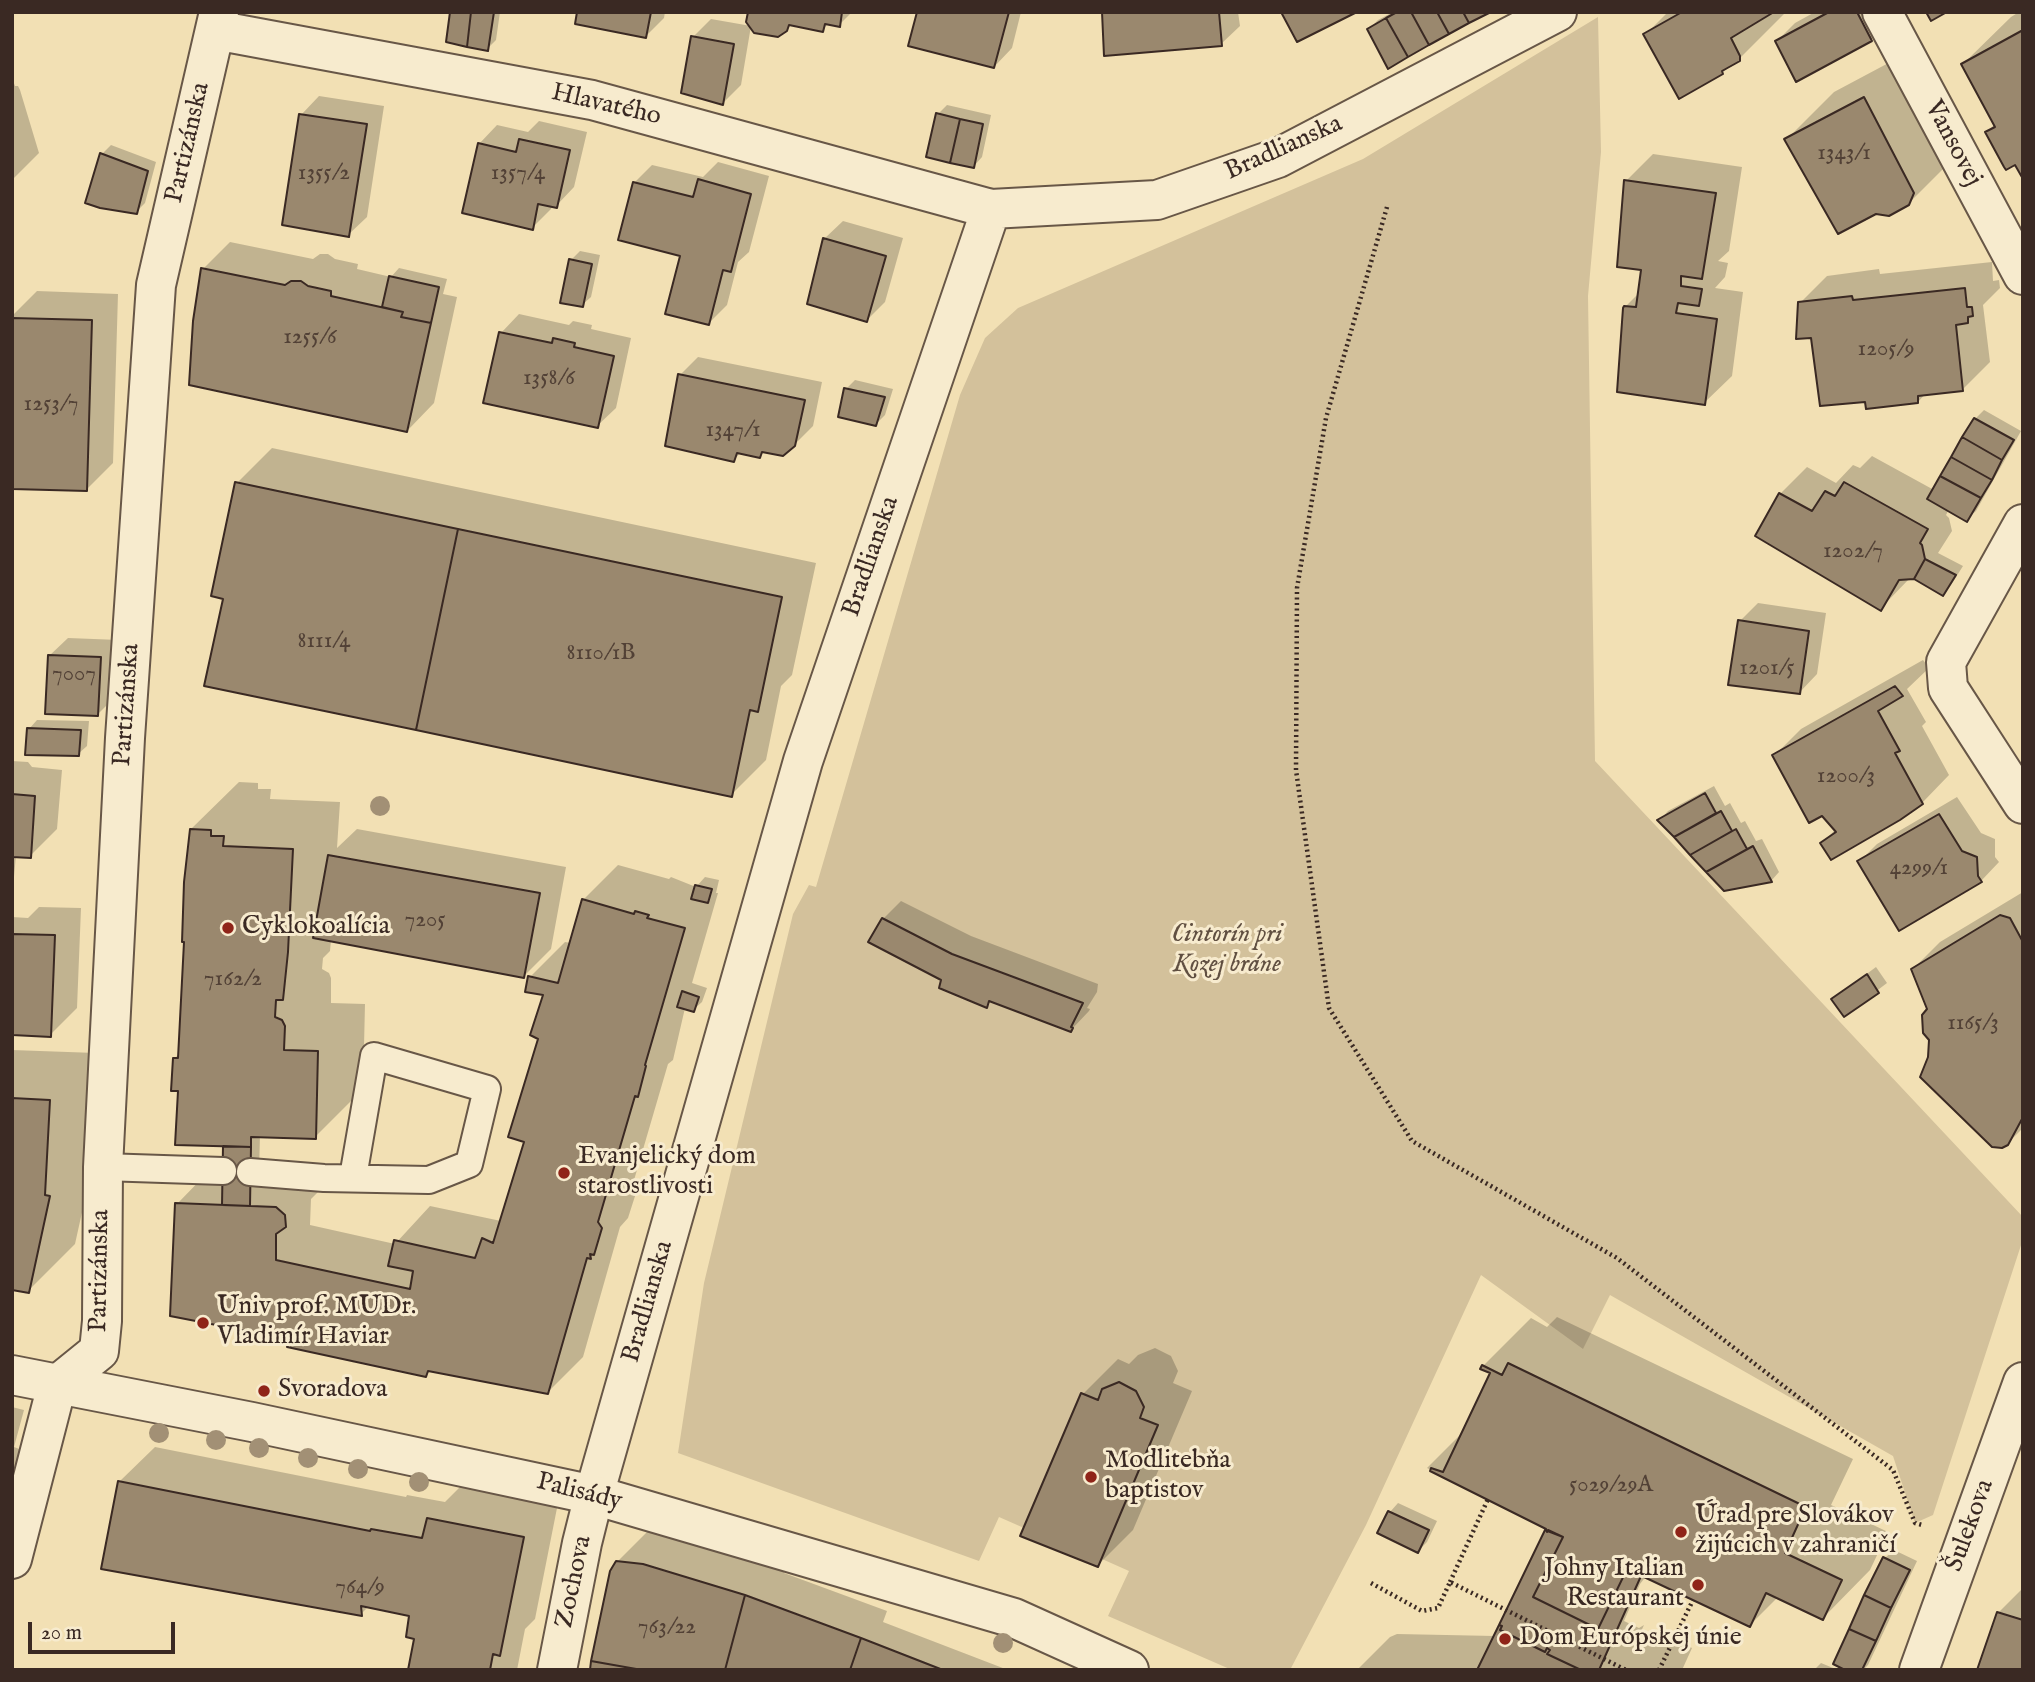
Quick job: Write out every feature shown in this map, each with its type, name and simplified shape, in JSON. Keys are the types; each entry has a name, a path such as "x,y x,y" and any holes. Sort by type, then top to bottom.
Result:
{"street":[{"name":"Bradlianska","path":"594,1495 803,761 991,209 1157,200 1278,158 1557,12"},
{"name":"Vansovej","path":"1882,12 2023,275"},
{"name":"Hlavatého","path":"217,21 592,100 991,209"},
{"name":"Partizánska","path":"57,1385 99,1350 102,1321 103,1167 125,738 156,285 217,21"},
{"path":"2023,524 1946,662 1948,688 2023,804"},
{"name":"Palisády","path":"12,1375 252,1422 594,1495 1014,1618 1129,1670"},
{"name":"Šulekova","path":"1919,1670 2023,1382"},
{"path":"12,1559 57,1385"},
{"name":"Zochova","path":"557,1670 594,1495"}],"lane":[{"path":"250,1172 324,1178 429,1180 469,1164 487,1089 374,1056 353,1177"},
{"path":"103,1167 223,1171"}],"path":[{"path":"1387,207 1326,418 1297,588 1296,770 1329,1008 1412,1141 1628,1266 1893,1470 1915,1522"},
{"path":"1371,1583 1422,1611 1438,1608 1488,1499"},
{"path":"1451,1583 1626,1670"},
{"path":"1659,1670 1693,1600"}],"green space":[{"name":"Cintorín pri Kozej bráne","path":"1598,17 1601,152 1588,296 1595,761 2023,1217 2023,1239 1933,1515 1915,1523 1893,1456 1610,1295 1583,1349 1481,1275 1366,1525 1290,1670 1232,1670 1108,1616 1129,1571 1102,1559 1158,1426 1140,1418 1144,1407 1136,1391 1119,1382 1102,1389 1098,1400 1081,1393 1024,1528 999,1517 979,1561 678,1453 704,1283 793,914 809,885 816,887 960,395 985,338 1018,308 1363,159"}],"building":[{"path":"450,12 471,12 467,47 446,42"},
{"path":"471,12 494,12 488,51 467,47"},
{"path":"577,12 651,12 646,38 575,24"},
{"path":"748,12 842,12 840,27 825,24 823,32 789,25 787,31 778,37 754,33 746,22"},
{"path":"917,12 1009,12 994,68 908,46"},
{"path":"1102,12 1219,12 1222,46 1104,56"},
{"path":"1281,12 1357,12 1297,42"},
{"path":"1397,12 1411,12 1429,45 1408,57 1386,18"},
{"path":"1411,12 1437,12 1449,34 1429,45"},
{"path":"1437,12 1463,12 1469,23 1449,34"},
{"path":"1463,12 1489,12 1489,13 1469,23"},
{"path":"1682,12 1774,12 1731,38 1740,61 1679,99 1643,34"},
{"path":"1829,12 1857,12 1872,41 1796,82 1775,41"},
{"path":"1926,12 1947,12 1931,21"},
{"path":"1386,18 1408,57 1388,69 1367,29"},
{"path":"2023,30 2023,179 2015,165 2006,170 1985,132 1995,127 1961,64"},
{"path":"691,36 734,44 723,105 681,93"},
{"path":"1864,97 1914,193 1909,205 1889,216 1876,214 1838,234 1784,139"},
{"path":"936,113 960,119 950,163 926,157"},
{"path":"299,114 367,124 349,237 282,225"},
{"path":"960,119 983,124 974,168 950,163"},
{"path":"519,139 570,150 557,208 538,204 533,230 462,213 478,143 516,152"},
{"path":"100,153 148,171 137,214 85,203"},
{"path":"698,179 751,194 731,272 723,270 709,325 665,314 680,256 618,240 633,182 693,197"},
{"path":"1624,180 1716,193 1702,279 1681,276 1681,286 1702,289 1699,306 1678,303 1676,313 1717,319 1705,405 1617,392 1623,308 1636,307 1641,270 1617,267"},
{"path":"823,238 886,256 867,322 807,304"},
{"path":"569,259 592,264 583,307 560,303"},
{"path":"201,268 285,285 291,281 301,281 308,286 331,291 331,296 403,312 401,317 431,323 407,432 189,385 193,321"},
{"path":"389,276 439,287 431,323 401,317 403,312 382,307"},
{"path":"1965,288 1967,307 1972,307 1973,316 1968,317 1968,323 1956,325 1963,391 1918,396 1918,403 1866,409 1865,402 1820,406 1811,338 1796,339 1798,302 1852,296 1853,300"},
{"path":"12,318 92,320 87,491 12,489"},
{"path":"499,332 552,343 553,338 575,343 574,347 614,356 598,428 483,403"},
{"path":"678,374 805,400 795,446 783,456 762,452 760,458 737,453 734,462 665,446"},
{"path":"844,388 885,397 876,426 838,417"},
{"path":"1974,418 2014,440 2002,460 1962,437"},
{"path":"1962,437 2002,460 1992,480 1951,457"},
{"path":"1951,457 1992,480 1981,498 1940,476"},
{"path":"1940,476 1981,498 1967,522 1927,499"},
{"path":"235,482 458,529 416,730 204,686 223,599 211,596"},
{"path":"1844,482 1928,529 1920,543 1925,559 1914,579 1899,580 1881,611 1755,536 1779,493 1812,511 1825,491 1835,496"},
{"path":"458,529 782,597 758,712 750,710 732,797 416,730"},
{"path":"1925,559 1956,575 1943,596 1914,579"},
{"path":"1738,620 1809,631 1800,694 1728,685"},
{"path":"48,655 101,657 98,716 45,714"},
{"path":"1895,686 1903,696 1878,711 1900,751 1895,753 1923,804 1831,860 1820,843 1836,832 1822,816 1809,823 1772,755"},
{"path":"27,728 81,730 79,756 25,755"},
{"path":"1705,793 1716,813 1674,837 1657,820"},
{"path":"12,794 35,796 31,858 12,857"},
{"path":"1721,811 1732,831 1690,855 1674,837"},
{"path":"1939,814 1962,851 1977,857 1978,876 1982,882 1899,931 1857,861"},
{"path":"190,829 211,830 211,836 224,836 223,846 293,849 283,1000 276,1000 275,1017 282,1020 285,1026 284,1050 318,1051 316,1139 251,1137 251,1147 175,1145 178,1091 171,1091 173,1058 178,1058 184,882"},
{"path":"1736,829 1747,849 1706,872 1690,855"},
{"path":"1753,846 1772,882 1724,891 1706,872"},
{"path":"328,855 540,893 524,978 313,938"},
{"path":"695,885 712,889 708,903 691,899"},
{"name":"Evanjelický dom starostlivosti","path":"582,899 634,914 635,911 649,915 647,918 685,928 638,1097 635,1096 598,1222 602,1228 594,1255 590,1254 591,1259 587,1258 548,1394 428,1371 426,1377 287,1347 288,1343 282,1341 283,1338 170,1316 175,1203 276,1207 285,1215 286,1227 276,1234 276,1260 410,1289 413,1271 388,1266 394,1240 475,1258 482,1238 493,1243 524,1142 508,1137 538,1039 530,1035 543,995 525,992 528,976 558,983"},
{"path":"2000,915 2010,918 2023,942 2022,1119 2008,1145 2002,1148 1992,1147 1920,1077 1928,1057 1929,1040 1923,1033 1922,1015 1927,1009 1911,969"},
{"path":"882,918 952,954 1083,1003 1071,1032 989,1001 987,1008 939,988 941,980 868,942"},
{"path":"12,934 55,935 51,1037 12,1035"},
{"path":"1867,974 1879,993 1844,1017 1831,999"},
{"path":"682,991 699,997 694,1012 677,1007"},
{"path":"12,1098 50,1100 45,1195 50,1196 29,1293 12,1290"},
{"path":"223,1146 251,1147 250,1206 222,1205"},
{"path":"1508,1363 1806,1507 1785,1553 1842,1580 1823,1620 1766,1593 1750,1627 1627,1569 1598,1629 1533,1597 1563,1537 1548,1530 1547,1532 1546,1529 1430,1471 1431,1468 1443,1472 1490,1373 1480,1369 1482,1365 1502,1375"},
{"name":"Modlitebňa baptistov","path":"1119,1382 1136,1391 1144,1407 1140,1418 1158,1425 1098,1567 1020,1536 1081,1393 1098,1400 1102,1389"},
{"path":"118,1481 370,1531 371,1529 422,1538 427,1518 524,1537 500,1656 493,1654 490,1670 408,1670 414,1639 406,1637 409,1616 361,1606 362,1616 101,1569"},
{"path":"1388,1511 1429,1530 1418,1553 1377,1533"},
{"path":"1545,1530 1563,1537 1533,1597 1598,1629 1627,1569 1641,1576 1599,1670 1581,1670 1547,1654 1550,1650 1547,1648 1545,1652 1500,1630 1502,1626 1499,1625"},
{"path":"1883,1557 1910,1570 1891,1608 1864,1595"},
{"path":"616,1561 643,1564 745,1595 725,1670 642,1670 591,1661 610,1571"},
{"path":"745,1595 861,1638 850,1670 725,1670"},
{"path":"1864,1595 1891,1608 1876,1641 1849,1629"},
{"path":"1997,1612 2023,1620 2023,1670 1977,1670"},
{"name":"Dom Európskej únie","path":"1499,1625 1502,1626 1500,1630 1545,1652 1547,1648 1550,1650 1547,1654 1581,1670 1477,1670"},
{"path":"1849,1629 1876,1641 1862,1670 1845,1670 1833,1664"},
{"path":"861,1638 943,1670 850,1670"},
{"path":"591,1661 642,1670 590,1670"}],"place":[{"name":"Cyklokoalícia","path":"228,928"},
{"name":"Evanjelický dom starostlivosti","path":"564,1173"},
{"name":"Univ prof. MUDr. Vladimír Haviar","path":"203,1323"},
{"name":"Svoradova","path":"264,1391"},
{"name":"Modlitebňa baptistov","path":"1091,1477"},
{"name":"Úrad pre Slovákov žijúcich v zahraničí","path":"1681,1532"},
{"name":"Johny Italian Restaurant","path":"1698,1585"},
{"name":"Dom Európskej únie","path":"1505,1639"}]}
